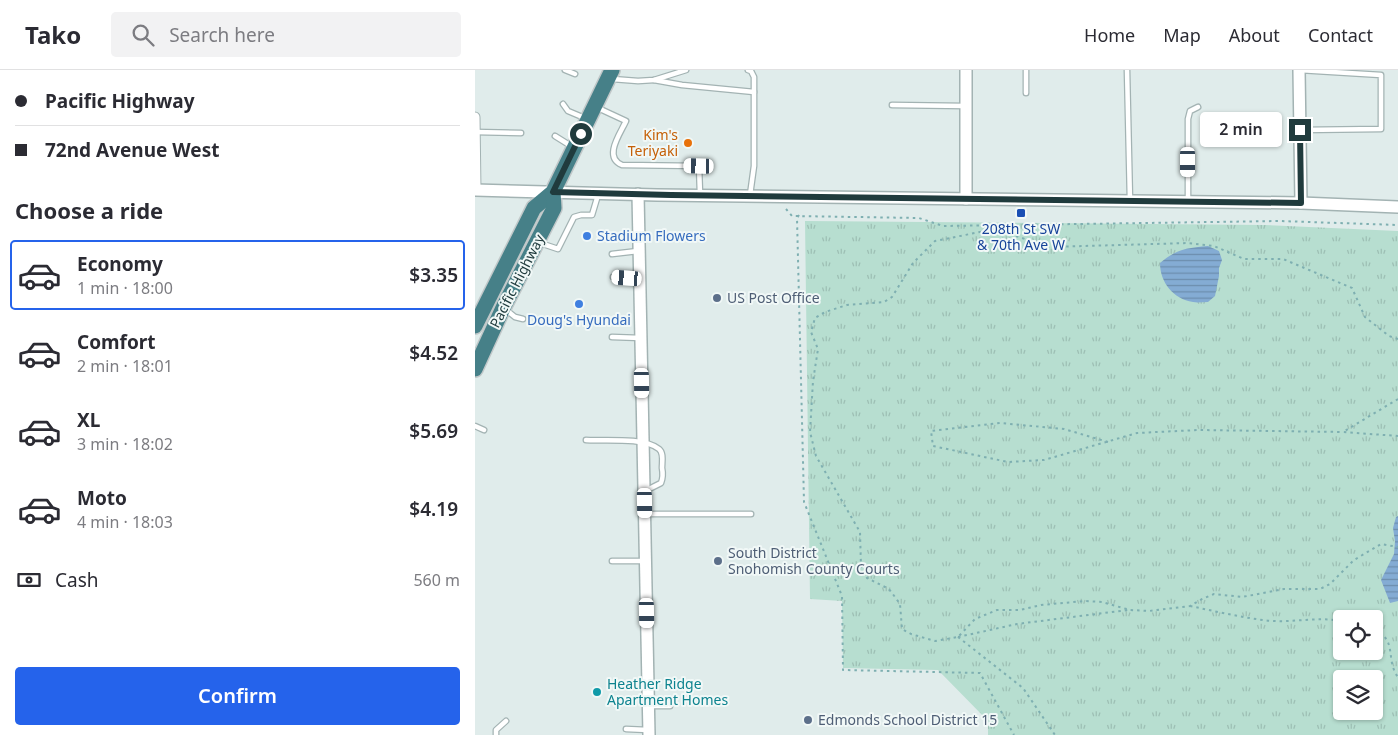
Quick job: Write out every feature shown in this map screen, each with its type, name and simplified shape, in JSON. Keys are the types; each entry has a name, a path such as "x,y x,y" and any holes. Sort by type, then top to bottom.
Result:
{"highway":[{"name":"Pacific Highway","path":"475,326 534,208 553,192 610,74"},
{"name":"Pacific Highway","path":"475,369 503,308 554,208 553,192"}],"street":[{"path":"966,199 967,70"},
{"path":"1299,70 1301,203"},
{"path":"475,117 475,190 750,196 1301,203 1398,207"},
{"path":"638,194 649,732"}],"lane":[{"path":"565,70 575,74"},
{"path":"654,80 686,70"},
{"path":"748,70 751,71 754,77 754,166 750,196"},
{"path":"1026,70 1026,93"},
{"path":"1127,70 1130,201"},
{"path":"1299,70 1381,75 1381,129 1300,130"},
{"path":"610,74 638,81 654,80 754,92"},
{"path":"563,104 568,111 591,113 626,121 613,150 613,157 616,162 622,164 699,166 700,195"},
{"path":"892,105 966,106"},
{"path":"1188,202 1188,119 1190,111 1198,107"},
{"path":"475,132 521,133"},
{"path":"555,136 574,148"},
{"path":"536,242 558,250 573,217 592,215 599,193"},
{"path":"612,254 639,251"},
{"path":"613,277 640,279"},
{"path":"503,308 515,317 523,319"},
{"path":"612,337 641,338"},
{"path":"475,426 484,430"},
{"path":"585,440 629,441 643,443 659,449 662,454 663,479 661,483 644,492"},
{"path":"645,514 751,514"},
{"path":"612,561 645,561"},
{"path":"649,706 670,706"},
{"path":"496,735 496,730 506,721"},
{"path":"626,729 649,732"}],"path":[{"path":"786,210 792,216 919,218 943,226 1279,221 1398,225"},
{"path":"799,216 797,218 798,300 804,502 842,596 843,670 980,673 1014,735"},
{"path":"1333,620 1264,620 1190,606 1149,611 1130,610 1017,624 935,641 911,634 902,629 900,604 889,589 867,578 861,566 860,532 816,456 810,432 813,381 818,349 811,332 815,318 835,308 883,302 892,296 913,264 935,241 995,229 1049,247 1188,243 1214,246 1244,259 1283,259 1352,288 1365,317 1389,336 1398,339"},
{"path":"1343,432 1398,399"},
{"path":"1108,442 1064,429 1000,423 931,431 933,446 1008,462 1044,460 1108,442 1137,433 1199,430 1343,432 1398,436"},
{"path":"1190,606 1202,598 1215,594 1242,598 1283,590 1320,589 1330,584 1354,560 1381,544 1398,547"},
{"path":"958,637 975,619 997,610 1020,610 1041,605 1085,601 1102,602 1130,610"},
{"path":"1383,635 1390,645 1392,670 1398,677"},
{"path":"958,637 1023,688 1055,735"}],"green space":[{"path":"805,221 1264,225 1398,231 1398,735 988,735 988,721 938,670 843,668 842,601 810,599"}],"water":[{"path":"1208,246 1219,251 1222,260 1215,296 1208,302 1193,302 1179,297 1165,283 1160,263 1182,250"},
{"path":"1398,516 1398,601 1390,603 1381,580 1394,554 1393,528"}],"place":[{"name":"Kim's Teriyaki","path":"688,143"},
{"name":"208th St SW & 70th Ave W","path":"1021,213"},
{"name":"Stadium Flowers","path":"587,236"},
{"name":"US Post Office","path":"717,298"},
{"name":"Doug's Hyundai","path":"579,304"},
{"name":"South District Snohomish County Courts","path":"718,561"},
{"name":"Heather Ridge Apartment Homes","path":"597,692"},
{"name":"Edmonds School District 15","path":"808,720"}],"route":[{"path":"581,134 553,192 1301,203 1300,130"}]}
